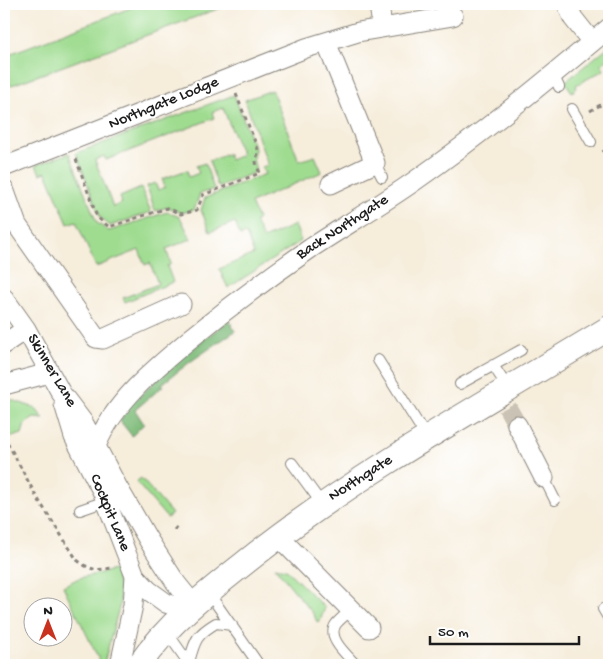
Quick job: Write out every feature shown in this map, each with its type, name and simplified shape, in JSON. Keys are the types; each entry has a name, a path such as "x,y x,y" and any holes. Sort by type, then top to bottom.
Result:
{"street":[{"path":"379,4 382,27"},
{"path":"568,4 573,18 592,42"},
{"name":"Northgate Lodge","path":"4,167 326,42 382,27 453,16"},
{"name":"Back Northgate","path":"96,446 107,422 126,398 180,347 245,294 415,180 556,81 592,42 609,28"},
{"path":"326,42 379,170 330,184"},
{"path":"4,189 17,225 96,338 103,339 181,304"},
{"name":"Skinner Lane","path":"4,298 42,355 49,373 61,393 84,422 96,446"},
{"name":"Northgate","path":"139,665 166,631 196,602 278,536 322,504 427,438 539,378 609,328"},
{"path":"4,344 26,329"},
{"path":"4,385 49,373"},
{"name":"Cockpit Lane","path":"61,393 74,437 113,489 176,583 196,602"},
{"path":"517,425 544,478"},
{"name":"Cockpit Lane","path":"96,446 113,489 135,576 148,590 166,604 196,602"},
{"path":"278,536 369,628"},
{"path":"120,665 133,605 135,576"}],"lane":[{"path":"572,109 591,142"},
{"path":"460,384 521,350"},
{"path":"378,360 427,438"},
{"path":"493,365 505,397"},
{"path":"292,463 322,504"},
{"path":"544,478 555,500"},
{"path":"80,510 113,489"},
{"path":"196,602 232,625 259,665"},
{"path":"609,606 603,609 609,619"},
{"path":"351,610 336,625 333,635 335,641 356,665"},
{"path":"189,664 194,643 199,635 216,623 232,625"},
{"path":"166,631 189,664"}],"path":[{"path":"69,142 97,217 109,227 167,208 181,214 197,210 203,195 260,173 256,165 256,157 259,152 230,78"},
{"path":"4,436 36,496 77,560 86,567 95,570 116,567"},
{"path":"174,530 178,526"}],"green space":[{"path":"141,4 231,4 4,88 4,56"},
{"path":"609,46 609,59 601,64 604,70 576,85 577,88 572,92 565,82"},
{"path":"272,90 299,161 315,156 322,172 251,203 258,219 255,221 263,239 295,225 301,241 228,288 219,269 254,254 246,234 240,236 235,222 210,232 201,210 205,198 265,174 262,167 268,165 245,100"},
{"path":"234,95 255,149 253,158 256,172 218,187 209,161 228,154 230,160 242,155 223,108 212,112 214,118 106,160 104,156 95,160 113,207 122,203 120,197 141,188 151,212 110,226 100,217 76,153"},
{"path":"69,153 97,223 109,231 167,212 180,217 191,239 166,249 171,264 167,266 173,282 125,302 123,298 158,284 150,263 145,265 139,250 96,267 76,221 68,224 46,172 40,174 36,165"},
{"path":"205,163 214,189 200,194 194,210 181,213 168,207 155,211 147,186 155,183 158,190 165,187 162,179 187,170 189,177 199,173 196,166"},
{"path":"229,320 235,331 162,384 163,386 135,410 144,424 132,436 120,421 128,407 181,357"},
{"path":"9,399 35,408 44,419 34,418 25,424 22,434 9,438 4,431 4,400"},
{"path":"141,478 172,514 167,518 136,482"},
{"path":"275,567 286,569 325,608 320,621 317,622 314,615"},
{"path":"114,570 119,587 120,604 104,663 101,664 72,604 72,596 68,596 63,586 79,578"}],"tunnel":[{"path":"507,407 517,425"}]}
